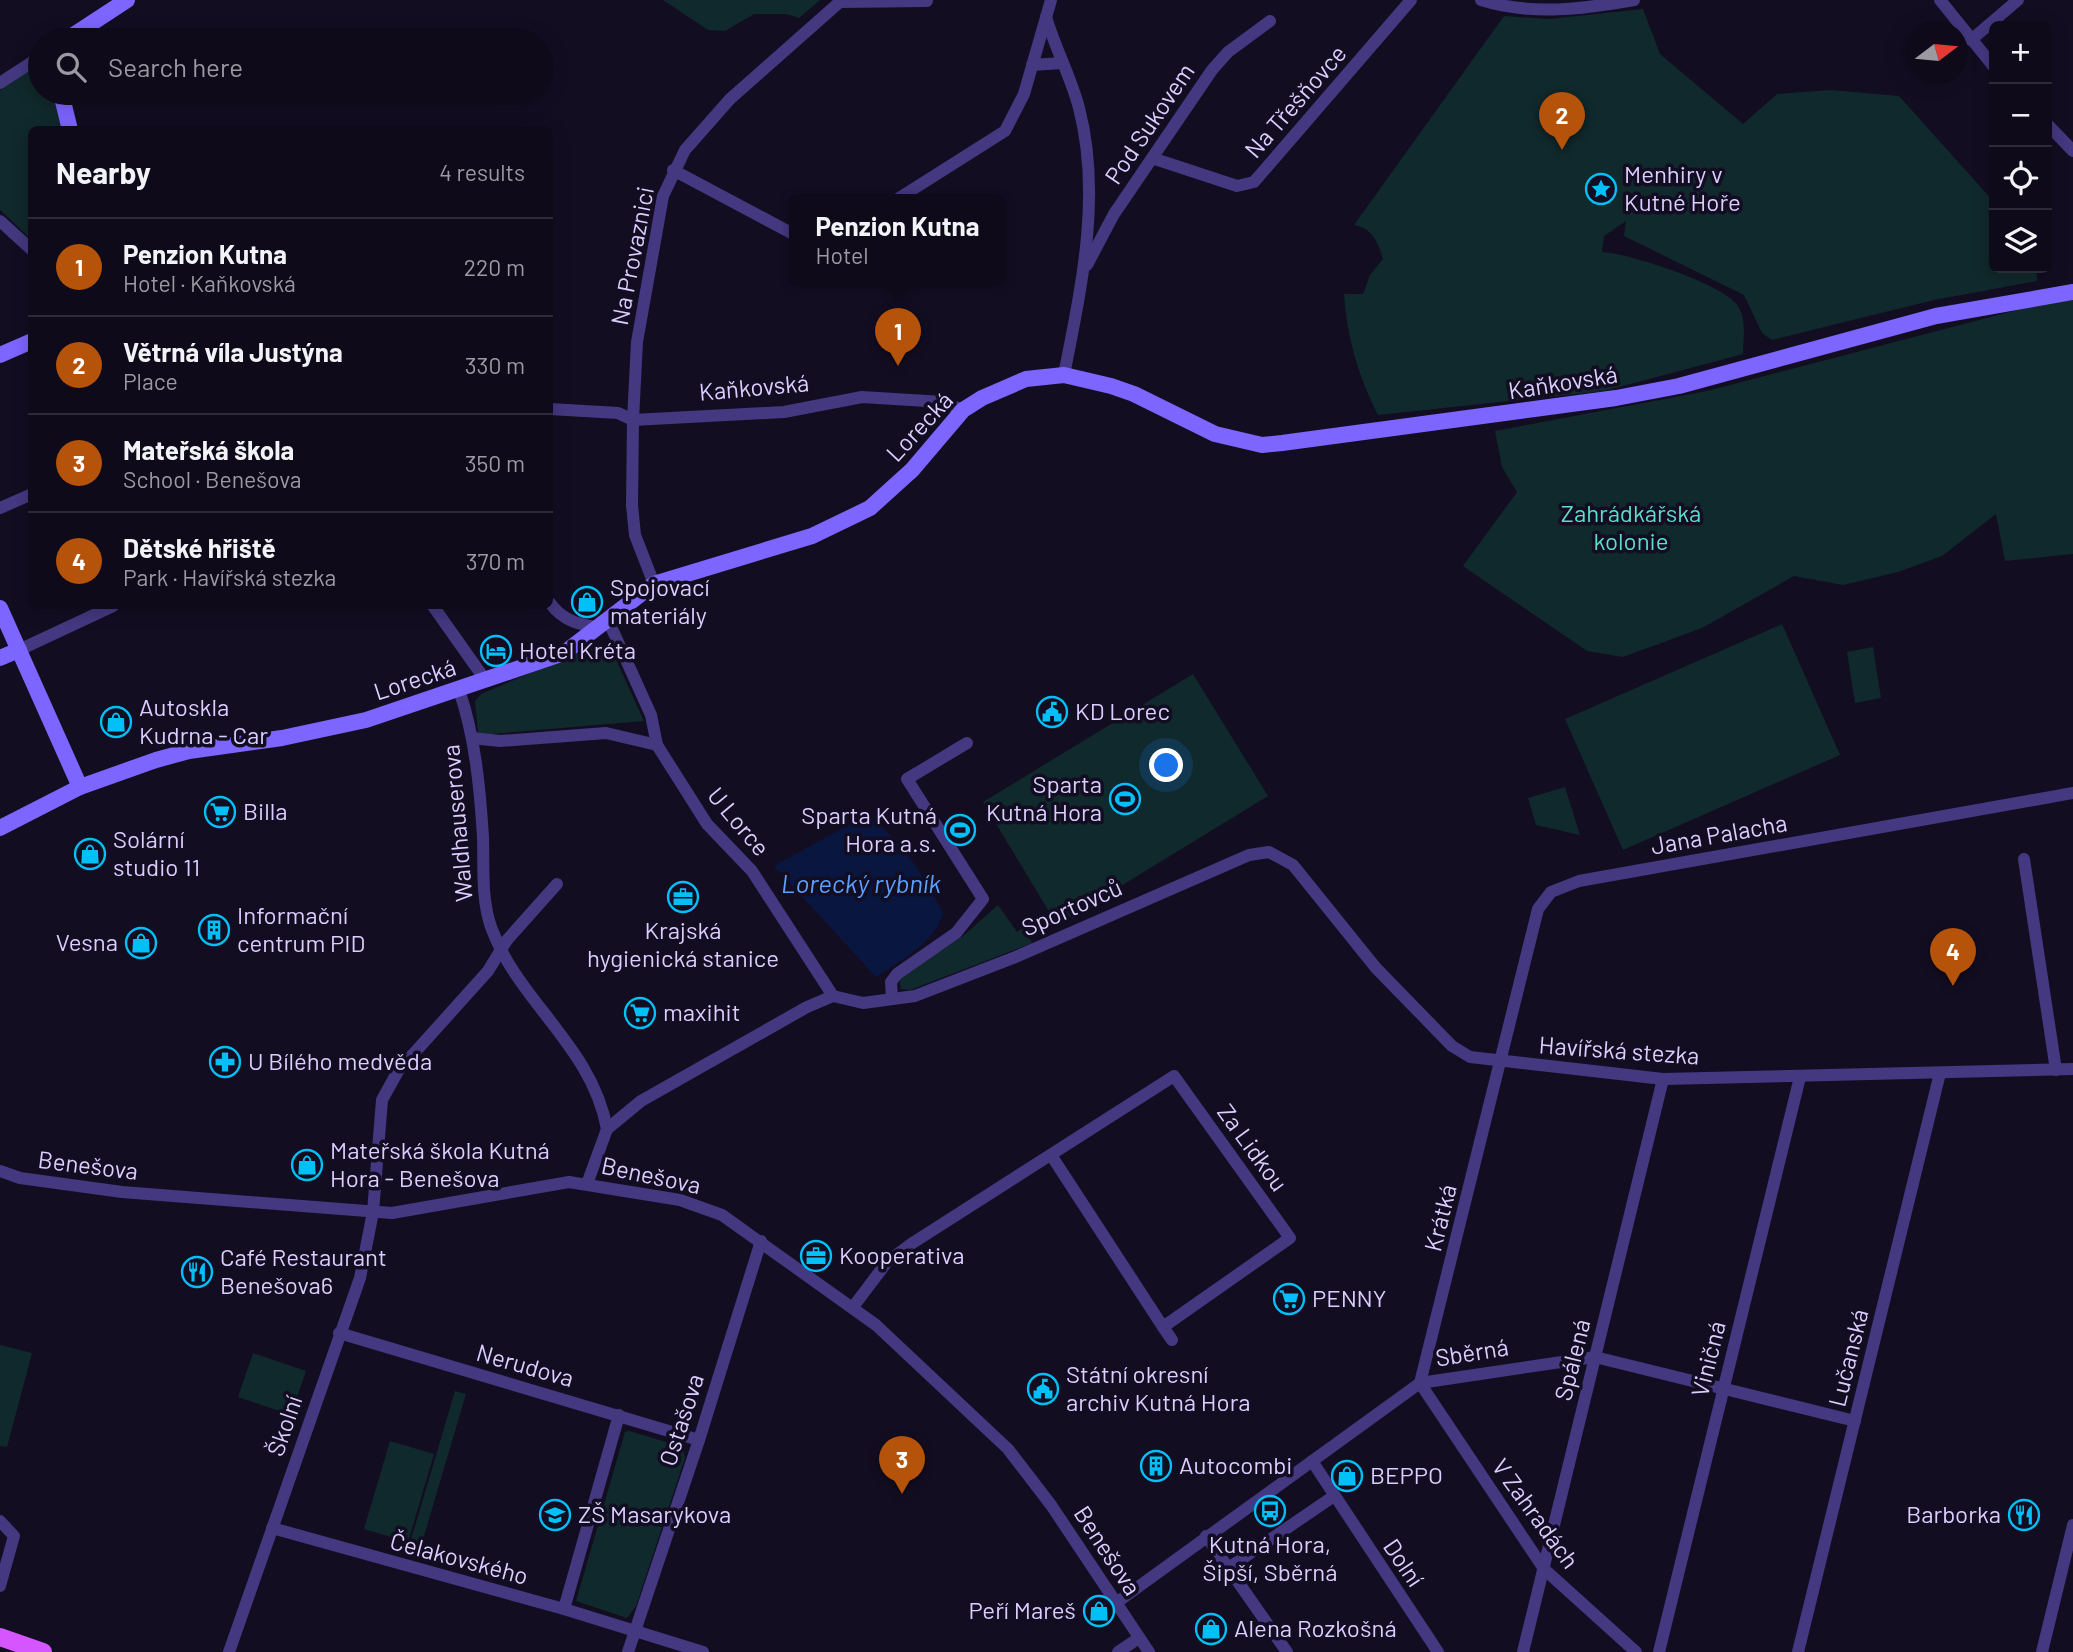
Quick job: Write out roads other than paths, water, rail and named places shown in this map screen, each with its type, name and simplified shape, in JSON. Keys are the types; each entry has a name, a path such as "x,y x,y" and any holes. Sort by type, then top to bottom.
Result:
{"main road":[{"path":"0,1637 43,1652"}],"street":[{"path":"84,28 127,0"},
{"path":"905,194 1005,131 1018,111 1051,0"},
{"name":"Na Třešňovce","path":"1152,158 1237,186 1254,182 1411,0"},
{"path":"1481,0 1525,10 1634,0"},
{"path":"1940,0 1989,61"},
{"path":"1971,40 2018,0"},
{"name":"Na Provaznici","path":"654,584 635,535 632,505 633,420 637,342 663,196 673,170 695,138 730,99 841,1 927,1"},
{"name":"Pod Sukovem","path":"1046,17 1079,106 1089,170 1085,268 1064,375"},
{"name":"Pod Sukovem","path":"1085,268 1114,214 1212,70 1228,52 1270,21"},
{"path":"1032,65 1062,63"},
{"path":"0,83 28,65"},
{"path":"64,105 69,126"},
{"path":"2052,129 2073,151"},
{"path":"2062,140 2073,131"},
{"path":"673,170 789,232"},
{"path":"0,221 28,246"},
{"name":"Kaňkovská","path":"1064,375 1134,394 1225,437 1272,444 1616,398 1679,386 1936,316 2073,292"},
{"path":"0,355 28,343"},
{"name":"Lorecká","path":"0,828 80,787 189,751 268,740 366,720 564,653 604,624 639,592 654,584 812,536 870,509 912,470 963,410 982,398 1026,379 1064,375"},
{"name":"Kaňkovská","path":"553,409 618,413 633,420 784,412 862,397 943,402 963,410"},
{"path":"0,508 28,496"},
{"path":"553,607 560,615 575,624 604,624"},
{"path":"0,608 80,787"},
{"path":"0,658 107,609"},
{"path":"435,609 486,681"},
{"name":"U Lorce","path":"604,624 651,715 657,745 706,824 752,871 833,996"},
{"name":"Waldhauserova","path":"459,690 472,738 483,835 486,912 503,951 590,1075 602,1102 607,1129"},
{"path":"472,738 500,741 606,733 657,745"},
{"path":"892,999 891,982 897,974 956,933 983,899 907,779 967,743"},
{"name":"Jana Palacha","path":"1500,1062 1538,909 1551,892 1562,886 2073,793"},
{"name":"Sportovců","path":"833,996 863,1003 915,996 1223,865 1250,855 1269,852"},
{"name":"Havířská stezka","path":"1269,852 1293,865 1376,968 1452,1046 1470,1057 1663,1079 2073,1069"},
{"path":"2024,859 2056,1070"},
{"path":"373,1212 382,1100 398,1071 503,951 512,934 557,884"},
{"path":"587,1184 607,1129 641,1101 795,1013 833,996"},
{"name":"Krátká","path":"1420,1383 1500,1062"},
{"name":"Lučanská","path":"1798,1652 1940,1073"},
{"name":"Za Lidkou","path":"853,1307 887,1262 904,1249 1174,1076 1290,1238 1163,1327"},
{"name":"Viničná","path":"1659,1652 1800,1077"},
{"name":"Spálená","path":"1522,1652 1663,1079"},
{"path":"1051,1155 1172,1340"},
{"name":"Benešova","path":"0,1171 20,1178 122,1192 392,1213 552,1184 587,1184 680,1200 722,1215 853,1307 907,1351 1017,1459 1149,1652"},
{"name":"Školní","path":"229,1652 360,1278 373,1212"},
{"name":"Ostašova","path":"628,1652 699,1440 761,1241"},
{"name":"Nerudova","path":"339,1333 699,1440"},
{"name":"Sběrná","path":"1116,1603 1420,1383 1595,1357 1855,1422"},
{"name":"V Zahradách","path":"1420,1383 1544,1569 1636,1652"},
{"path":"564,1609 619,1415"},
{"name":"Dolní","path":"1312,1461 1438,1652"},
{"path":"1230,1567 1334,1496"},
{"path":"0,1521 14,1536 0,1586"},
{"path":"2042,1652 2073,1525"},
{"name":"Čelakovského","path":"272,1528 564,1609 703,1652"},
{"path":"1206,1536 1287,1652"},
{"path":"1118,1652 1139,1638"}],"water":[{"name":"Lorecký rybník","path":"867,815 890,835 911,859 943,913 925,942 876,977 774,866"}],"place":[{"name":"Větrná víla Justýna","path":"1562,150"},
{"name":"Menhiry v Kutné Hoře","path":"1601,189"},
{"name":"Penzion Kutna","path":"898,366"},
{"name":"Spojovací materiály","path":"587,602"},
{"name":"Hotel Kréta","path":"496,651"},
{"name":"KD Lorec","path":"1052,712"},
{"name":"Autoskla Kudrna - Car","path":"116,722"},
{"name":"Sparta Kutná Hora","path":"1125,799"},
{"name":"Billa","path":"220,812"},
{"name":"Sparta Kutná Hora a.s.","path":"960,830"},
{"name":"Solární studio 11","path":"90,854"},
{"name":"Krajská hygienická stanice","path":"683,897"},
{"name":"Informační centrum PID","path":"214,930"},
{"name":"Vesna","path":"141,943"},
{"name":"Dětské hřiště","path":"1953,986"},
{"name":"maxihit","path":"640,1013"},
{"name":"U Bílého medvěda","path":"225,1062"},
{"name":"Mateřská škola Kutná Hora - Benešova","path":"307,1165"},
{"name":"Kooperativa","path":"816,1256"},
{"name":"Café Restaurant Benešova6","path":"197,1272"},
{"name":"PENNY","path":"1289,1299"},
{"name":"Státní okresní archiv Kutná Hora","path":"1043,1389"},
{"name":"Autocombi","path":"1156,1466"},
{"name":"BEPPO","path":"1347,1476"},
{"name":"Mateřská škola","path":"902,1494"},
{"name":"Kutná Hora, Šipší, Sběrná","path":"1270,1511"},
{"name":"ZŠ Masarykova","path":"555,1515"},
{"name":"Barborka","path":"2024,1515"},
{"name":"Peří Mareš","path":"1099,1611"},
{"name":"Alena Rozkošná","path":"1211,1629"}],"park label":[{"name":"Zahrádkářská kolonie","path":"1631,528"}]}
